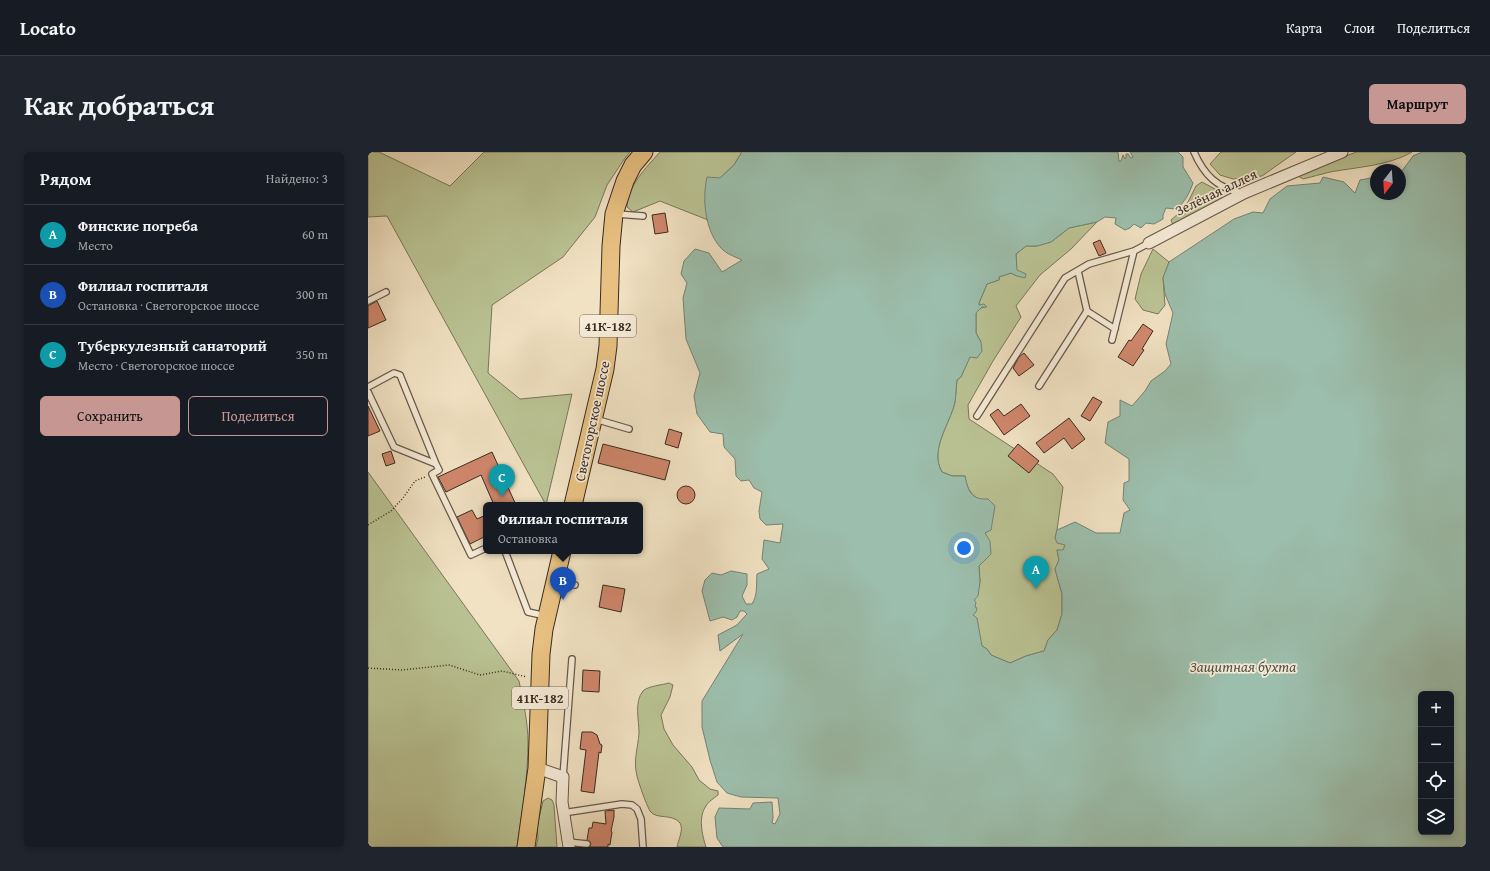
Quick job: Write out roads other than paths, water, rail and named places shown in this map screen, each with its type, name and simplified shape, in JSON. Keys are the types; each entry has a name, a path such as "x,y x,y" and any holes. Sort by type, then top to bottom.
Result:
{"main road":[{"name":"Светогорское шоссе","path":"574,502 595,419 605,369 608,346 610,246 614,214 625,181 633,165 644,152"},
{"name":"41К-182","path":"526,847 537,768 541,654 546,616 561,554"}],"street":[{"name":"Зелёная аллея","path":"1149,243 1244,193 1342,152"},
{"path":"537,768 563,777 562,802 568,844"}],"lane":[{"path":"1194,152 1198,162 1206,174 1229,190 1244,193"},
{"path":"614,214 644,216"},
{"path":"977,416 1065,278 1089,264 1134,251 1149,243"},
{"path":"1112,340 1134,251"},
{"path":"1078,271 1087,311 1115,329"},
{"path":"368,301 386,292"},
{"path":"1039,386 1087,311"},
{"path":"368,387 394,373 400,375 439,470 432,474 471,555 483,549"},
{"path":"368,392 394,447 436,464"},
{"path":"595,419 629,429"},
{"path":"506,554 528,612 546,616"},
{"path":"555,579 575,585"},
{"path":"563,777 572,660"},
{"path":"563,813 622,804 632,805 637,809 641,819 643,847"},
{"path":"568,844 587,844"}],"water":[{"name":"Защитная бухта","path":"742,152 1118,152 1119,161 1121,161 1123,155 1125,159 1126,158 1126,154 1128,154 1131,158 1133,157 1130,152 1178,152 1183,157 1183,167 1193,183 1182,204 1176,209 1166,208 1163,219 1154,224 1146,223 1141,228 1134,224 1125,230 1115,224 1116,218 1105,217 1097,222 1069,228 1051,242 1037,246 1026,246 1016,254 1017,270 1026,274 1025,278 1011,273 999,277 999,280 987,284 979,303 979,305 984,304 987,307 982,307 976,313 976,333 981,342 982,351 977,358 970,357 961,377 957,380 955,402 939,446 938,455 942,472 952,476 965,476 967,486 971,494 978,498 988,499 995,506 991,530 985,533 990,541 991,554 979,566 980,582 978,596 974,600 976,602 975,607 977,608 973,615 977,618 982,646 987,649 991,655 1010,663 1026,656 1044,651 1048,640 1057,630 1062,614 1062,594 1055,569 1059,560 1057,550 1063,550 1065,545 1057,543 1055,538 1057,530 1075,522 1096,533 1120,533 1124,513 1130,510 1123,500 1124,483 1129,481 1129,459 1105,443 1108,422 1120,416 1120,400 1132,406 1145,391 1151,381 1165,371 1171,364 1166,344 1173,313 1165,294 1163,278 1169,262 1234,219 1253,212 1263,213 1270,199 1287,186 1320,183 1323,177 1344,182 1355,193 1360,180 1370,178 1370,200 1406,200 1406,166 1413,156 1422,152 1466,152 1466,847 723,847 717,838 715,817 719,808 750,809 753,803 772,802 772,823 775,824 780,814 778,798 741,797 727,793 717,782 702,727 702,701 743,634 720,651 718,635 737,625 747,614 744,611 740,611 737,617 732,620 723,617 710,621 702,591 705,580 712,573 721,575 731,571 747,574 747,585 742,596 746,604 752,604 756,593 757,574 769,569 762,559 764,540 780,543 783,524 766,525 760,519 759,511 762,492 754,488 749,480 741,481 736,476 735,459 724,447 723,434 710,432 697,414 694,396 700,373 686,339 683,298 687,283 681,274 684,261 695,249 709,253 722,272 742,260 721,248 711,233 708,224 705,205 707,177 720,178 734,165"}],"place":[{"name":"Туберкулезный санаторий","path":"502,497"},
{"name":"Финские погреба","path":"1036,589"},
{"name":"Филиал госпиталя","path":"563,600"}]}
